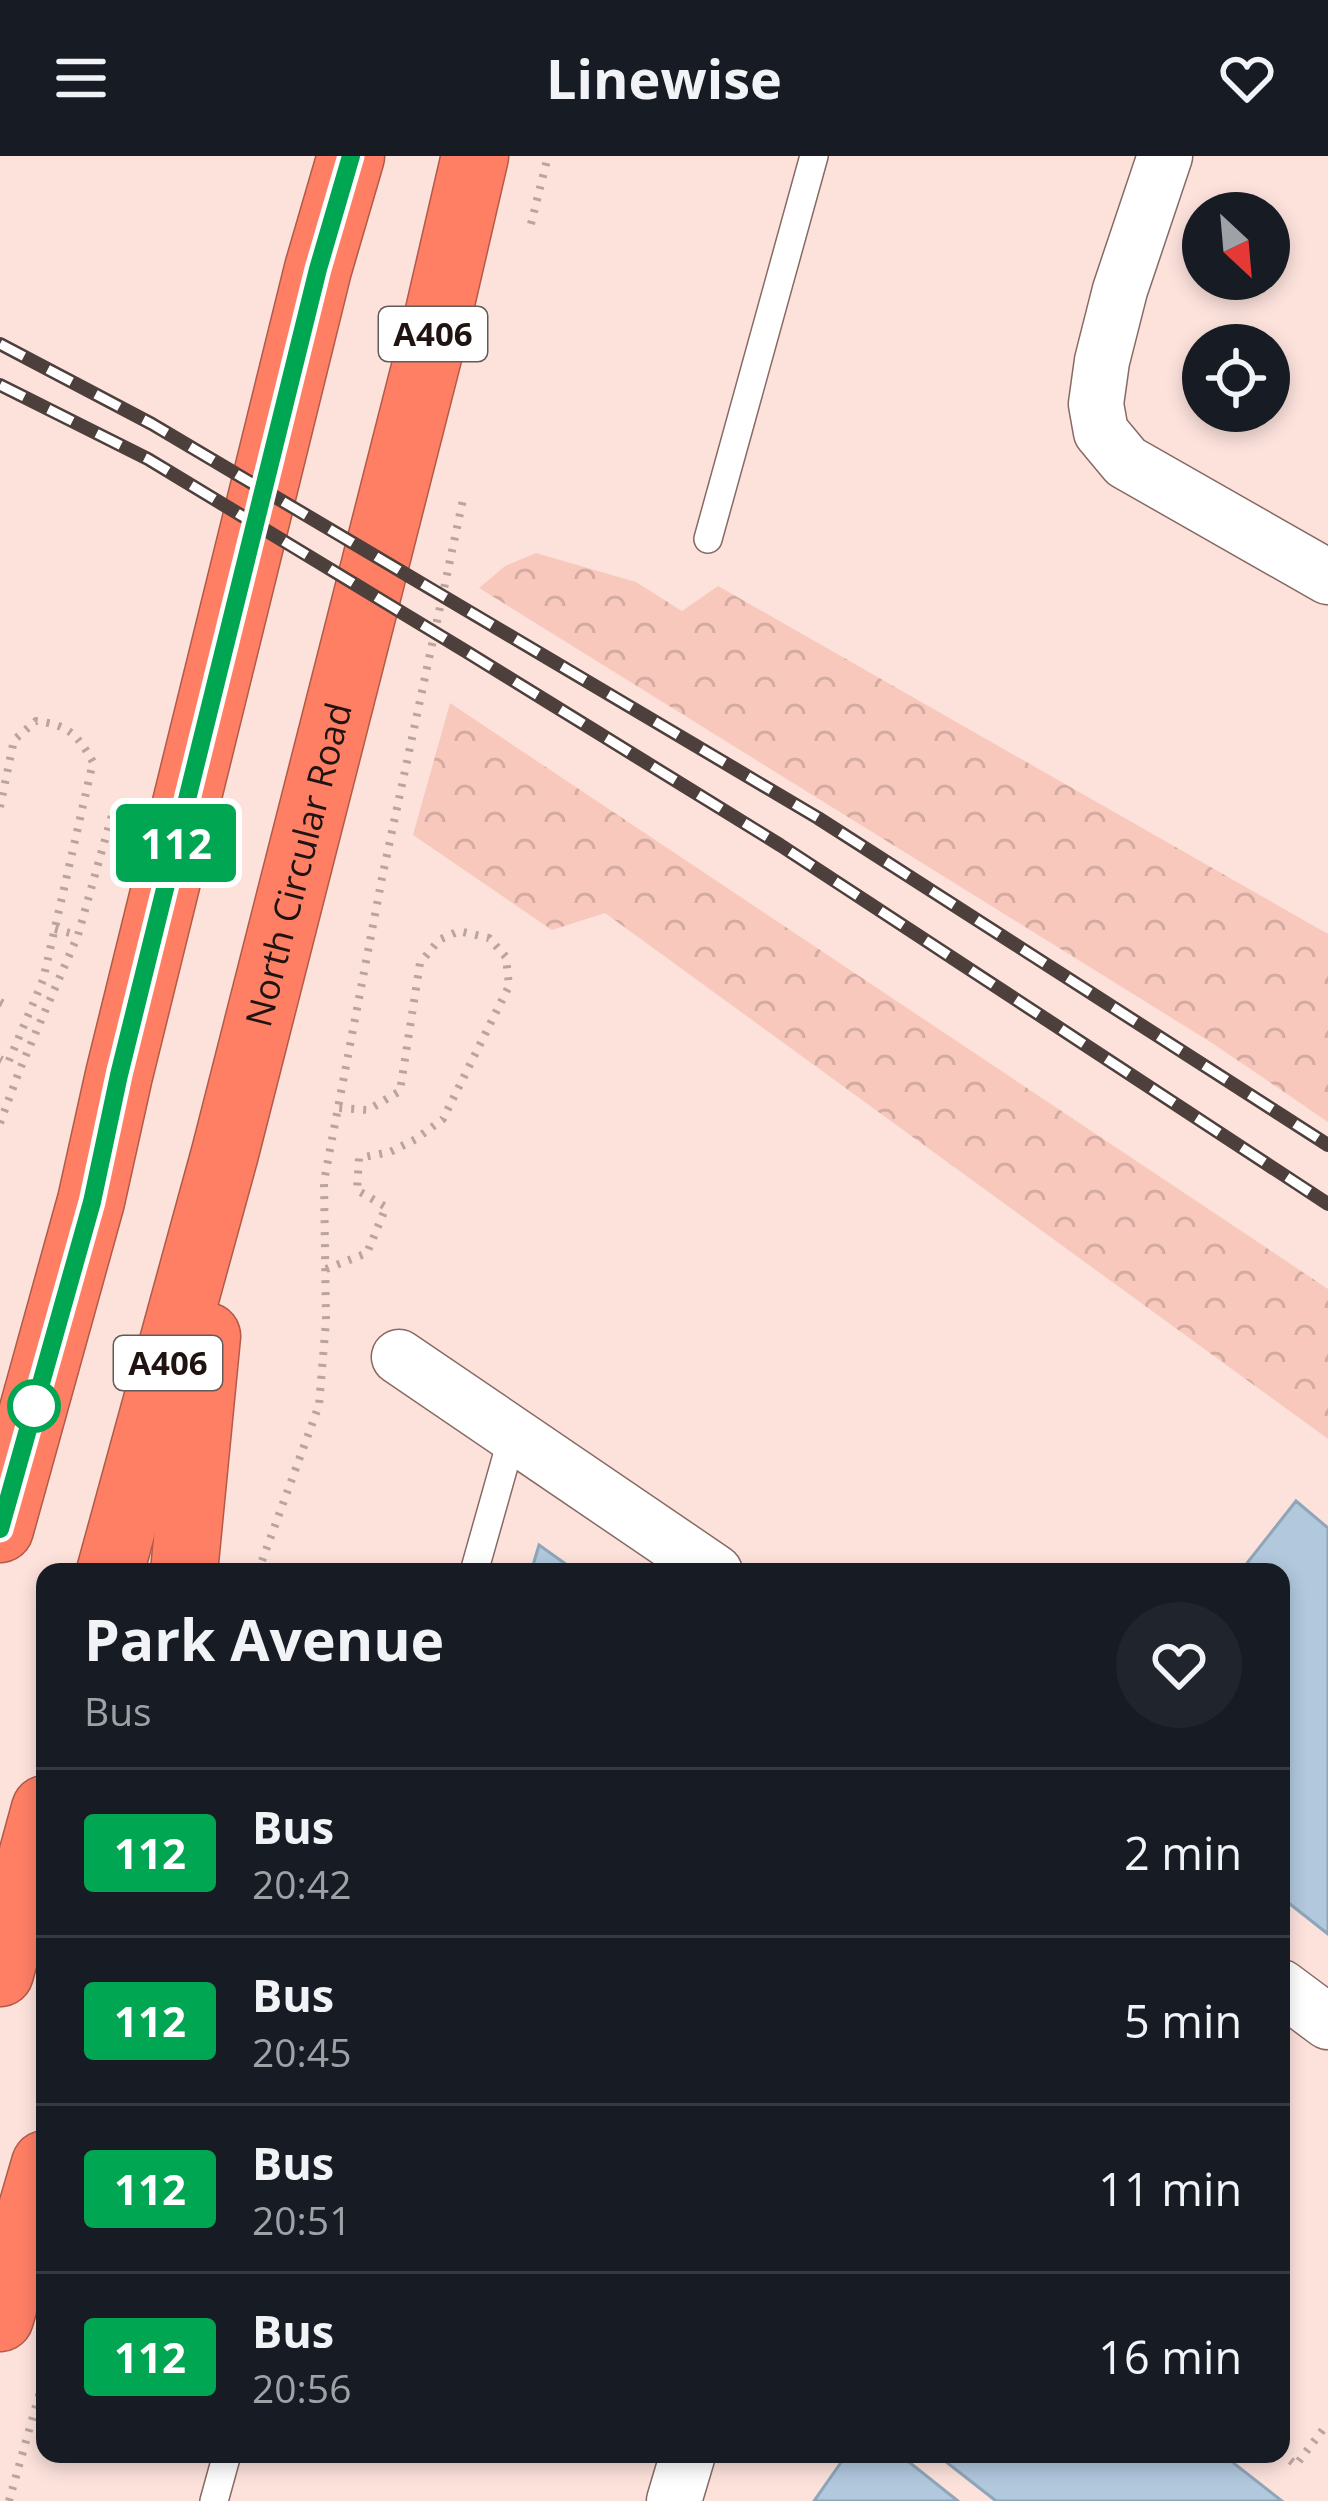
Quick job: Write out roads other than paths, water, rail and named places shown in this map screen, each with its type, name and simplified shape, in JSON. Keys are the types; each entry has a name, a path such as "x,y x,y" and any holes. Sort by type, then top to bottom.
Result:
{"highway":[{"path":"0,1529 92,1202 119,1075 307,315 351,156"},
{"name":"North Circular Road","path":"112,1563 225,1153 475,156"},
{"path":"185,1563 225,1153"},
{"path":"0,1973 36,1842"},
{"path":"0,2318 36,2195"}],"street":[{"path":"1165,156 1120,290 1102,362 1096,404 1100,433 1126,462 1327,574"},
{"path":"399,1357 702,1563"},
{"path":"1290,1994 1328,2022"},
{"path":"674,2501 685,2463"}],"lane":[{"path":"708,539 814,156"},
{"path":"477,1563 513,1434"},
{"path":"214,2501 225,2463"}],"railway":[{"path":"0,344 152,424 818,818 1328,1145"},
{"path":"0,385 148,459 780,845 1328,1204"}]}
